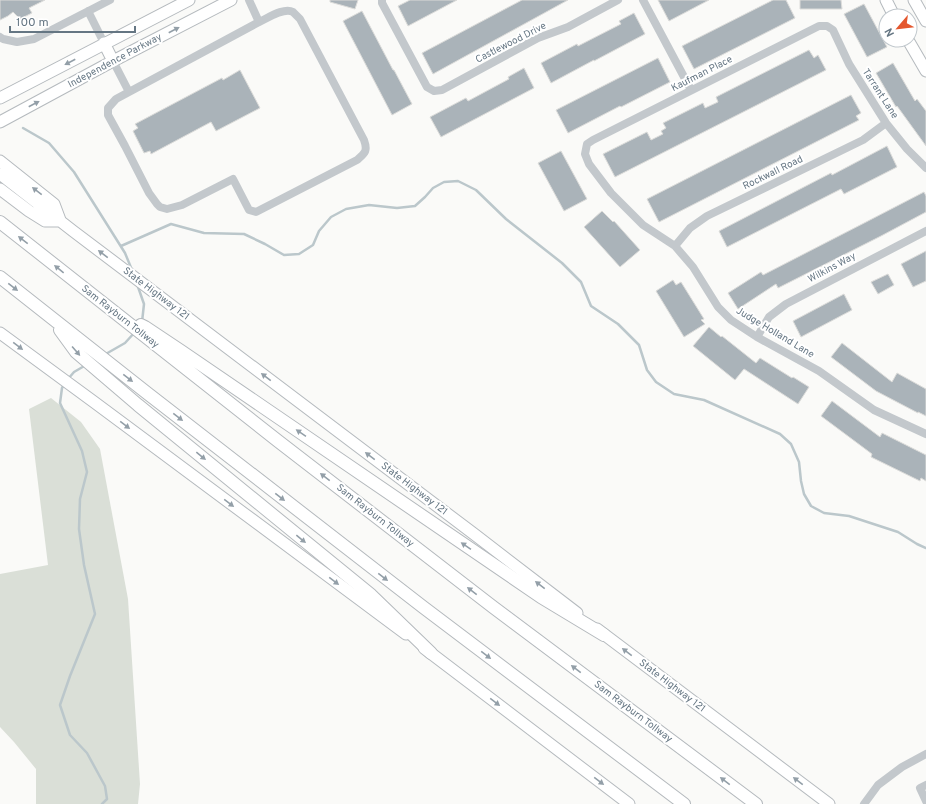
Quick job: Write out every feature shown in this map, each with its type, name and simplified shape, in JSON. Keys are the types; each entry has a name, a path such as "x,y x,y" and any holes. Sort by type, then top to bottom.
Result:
{"highway":[{"name":"Sam Rayburn Tollway","path":"0,222 122,319 145,327 278,442 493,608 756,804"},
{"path":"0,277 422,608 684,804"},
{"path":"53,319 76,352 138,405 371,595 431,653"},
{"path":"177,355 541,597 604,635"}],"main road":[{"name":"Independence Parkway","path":"0,98 189,0"},
{"name":"Independence Parkway","path":"0,122 231,0"},
{"path":"914,0 926,21"},
{"path":"104,43 113,62"},
{"path":"913,48 926,71"},
{"path":"0,161 54,204 60,221 46,222 29,212 0,189"},
{"name":"State Highway 121","path":"0,174 179,312 474,534 604,635 829,804"},
{"path":"0,333 431,653 629,804"}],"street":[{"path":"0,37 17,42 34,39 110,0"},
{"path":"249,0 259,22"},
{"name":"Castlewood Drive","path":"382,0 427,87 434,91 442,90 538,38 568,27 618,0"},
{"path":"643,0 691,90"},
{"path":"286,10 293,12 300,20 364,140 366,146 365,154 357,160 256,212 249,210 233,179 182,205 167,209 160,207 150,193 108,115 108,108 116,99 128,92 259,22 286,10"},
{"path":"88,11 104,43"},
{"name":"Kaufman Place","path":"587,144 819,26 827,26"},
{"name":"Tarrant Lane","path":"827,26 833,30 849,64 886,123 907,149 926,168"},
{"path":"113,62 128,92"},
{"name":"Rockwall Road","path":"675,246 690,228 707,216 863,140 886,123"},
{"name":"Judge Holland Lane","path":"587,144 585,154 589,164 611,193 643,225 675,246 693,267 718,307 731,320 757,337 819,371 874,410 926,434"},
{"name":"Wilkins Way","path":"757,337 769,317 786,304 926,231"},
{"path":"864,804 878,785 902,767 926,754"},
{"path":"926,785 920,788 926,801"}],"shaded area":[{"path":"51,398 81,422 100,449 128,599 140,784 138,804 36,804 36,769 0,727 0,574 48,565 29,409"}],"building":[{"path":"0,0 45,0 29,8 32,13 20,19 13,12 0,20"},
{"path":"330,0 358,0 355,9 330,2"},
{"path":"410,0 457,0 408,26 398,6"},
{"path":"522,0 568,0 433,74 422,53"},
{"path":"658,0 709,0 669,21"},
{"path":"773,0 786,0 795,18 694,69 682,46"},
{"path":"800,0 841,0 842,9 800,9"},
{"path":"864,4 878,30 878,48 885,48 867,57 844,14"},
{"path":"362,11 412,104 392,115 343,21"},
{"path":"634,13 645,34 551,83 541,63 577,44 578,46 621,24 619,21"},
{"path":"809,50 814,58 818,55 826,70 615,177 603,154 647,132 651,140 663,134 661,131 666,128 663,123 703,103 705,108 718,102 716,97"},
{"path":"658,58 670,82 568,133 556,110"},
{"path":"893,63 915,101 917,99 926,111 926,146 897,106 896,107 876,73"},
{"path":"524,68 534,88 441,137 430,117 466,98 468,101 509,79 508,77"},
{"path":"240,70 260,108 216,131 211,122 151,154 150,151 144,153 133,131 138,128 135,124"},
{"path":"851,95 861,113 856,116 859,120 659,222 647,199"},
{"path":"887,146 897,167 844,194 841,189 727,247 719,231"},
{"path":"561,151 587,199 564,211 538,163"},
{"path":"924,192 926,196 926,212 881,236 778,288 776,284 738,309 728,293 761,272 763,275"},
{"path":"602,211 613,222 614,221 640,250 620,267 584,227"},
{"path":"926,251 926,281 913,287 901,264"},
{"path":"888,274 894,285 878,294 871,282"},
{"path":"673,280 676,285 681,282 704,319 701,320 705,324 684,337 656,291"},
{"path":"844,294 852,310 801,337 793,321"},
{"path":"709,327 756,363 760,358 809,387 798,404 744,369 735,380 693,346"},
{"path":"842,343 892,382 897,373 926,389 926,416 876,391 831,357"},
{"path":"832,401 880,437 882,433 926,455 926,481 921,478 920,481 871,457 872,454 821,416"}],"waterway":[{"path":"23,128 49,143 74,172 125,253 132,270"},
{"path":"121,246 171,224 204,233 244,234 284,255 299,254 313,245 319,231 331,217 346,209 369,205 397,208 415,206 433,188 444,182 458,181 476,190 506,219 562,263 581,282 591,306 618,324 639,345 647,370 656,382 674,394 704,400 780,434 791,444 799,462 804,494 811,506 824,513 849,516 898,532 926,548"},
{"path":"137,284 144,304 142,322"},
{"path":"104,355 125,343 135,332"},
{"path":"68,379 74,372 86,365"},
{"path":"65,383 62,388 60,403 82,451 87,472 80,499 79,529 84,565 95,614 60,705 70,735 87,753 105,786 107,799 102,804"}]}
